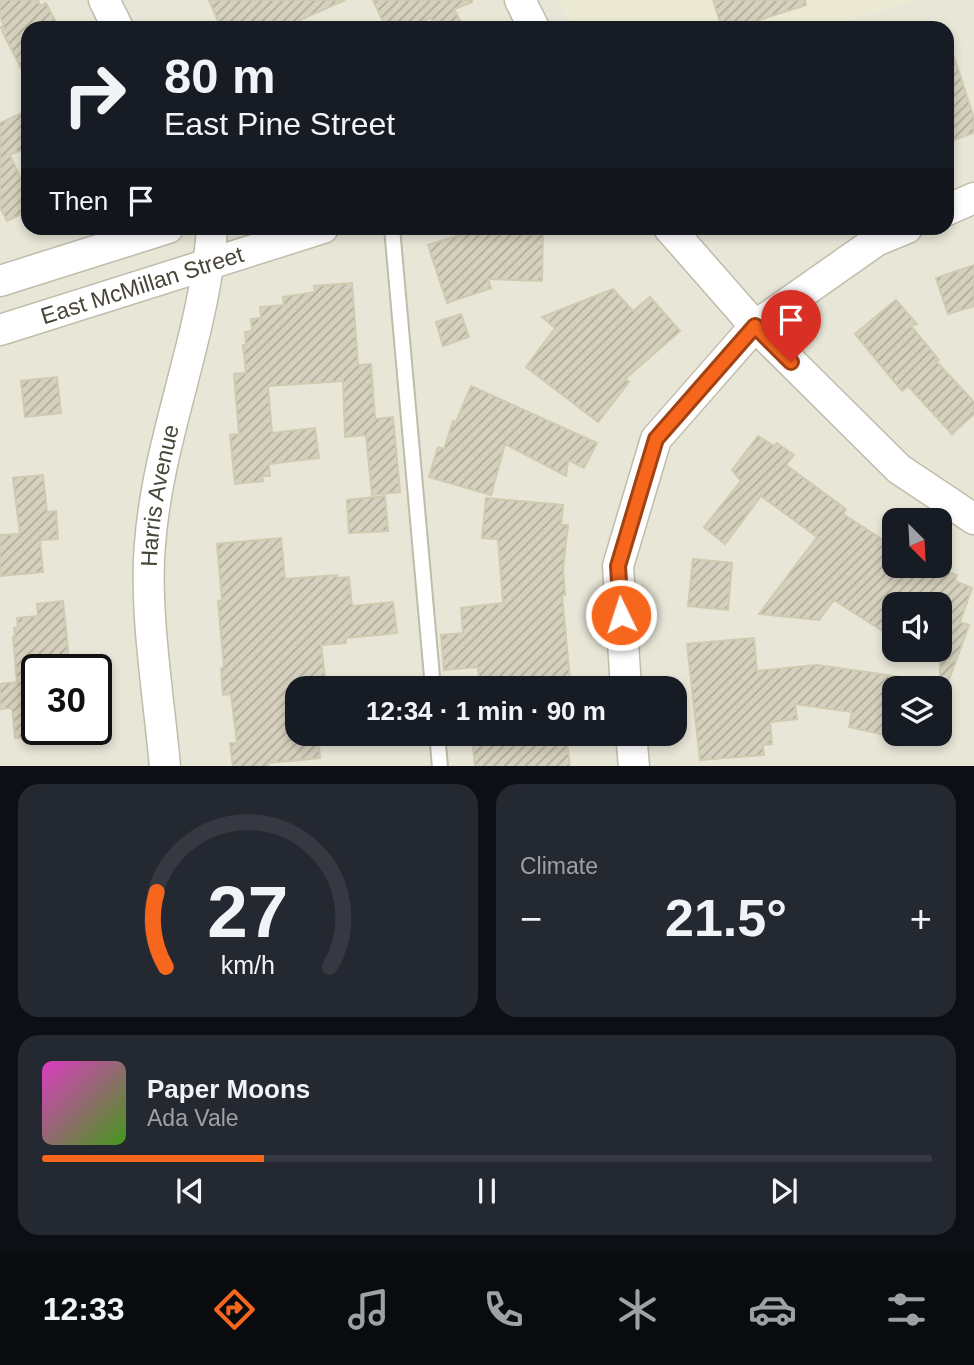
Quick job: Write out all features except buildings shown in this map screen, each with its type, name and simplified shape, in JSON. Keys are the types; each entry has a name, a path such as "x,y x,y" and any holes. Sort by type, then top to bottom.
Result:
{"street":[{"path":"104,0 114,21"},
{"path":"516,21 518,0"},
{"path":"518,0 530,21"},
{"path":"954,207 974,198"},
{"name":"East McMillan Street","path":"0,281 146,235"},
{"name":"Harris Avenue","path":"165,766 151,603 149,545 167,445 210,263 212,235"},
{"name":"East McMillan Street","path":"0,330 300,235"},
{"path":"675,235 755,326 899,469 974,519"},
{"path":"625,676 618,566 656,439 755,326 876,241 890,235"},
{"path":"632,746 634,766"}],"lane":[{"path":"393,235 432,676"},
{"path":"438,746 440,766"}],"shaded area":[{"path":"0,0 558,0 569,21 21,21 21,235 954,235 954,21 848,21 913,0 974,0 974,766 0,766"},
{"path":"558,0 913,0 848,21 569,21"}],"route":[{"path":"621,615 618,566 656,439 755,326 791,362"}]}
